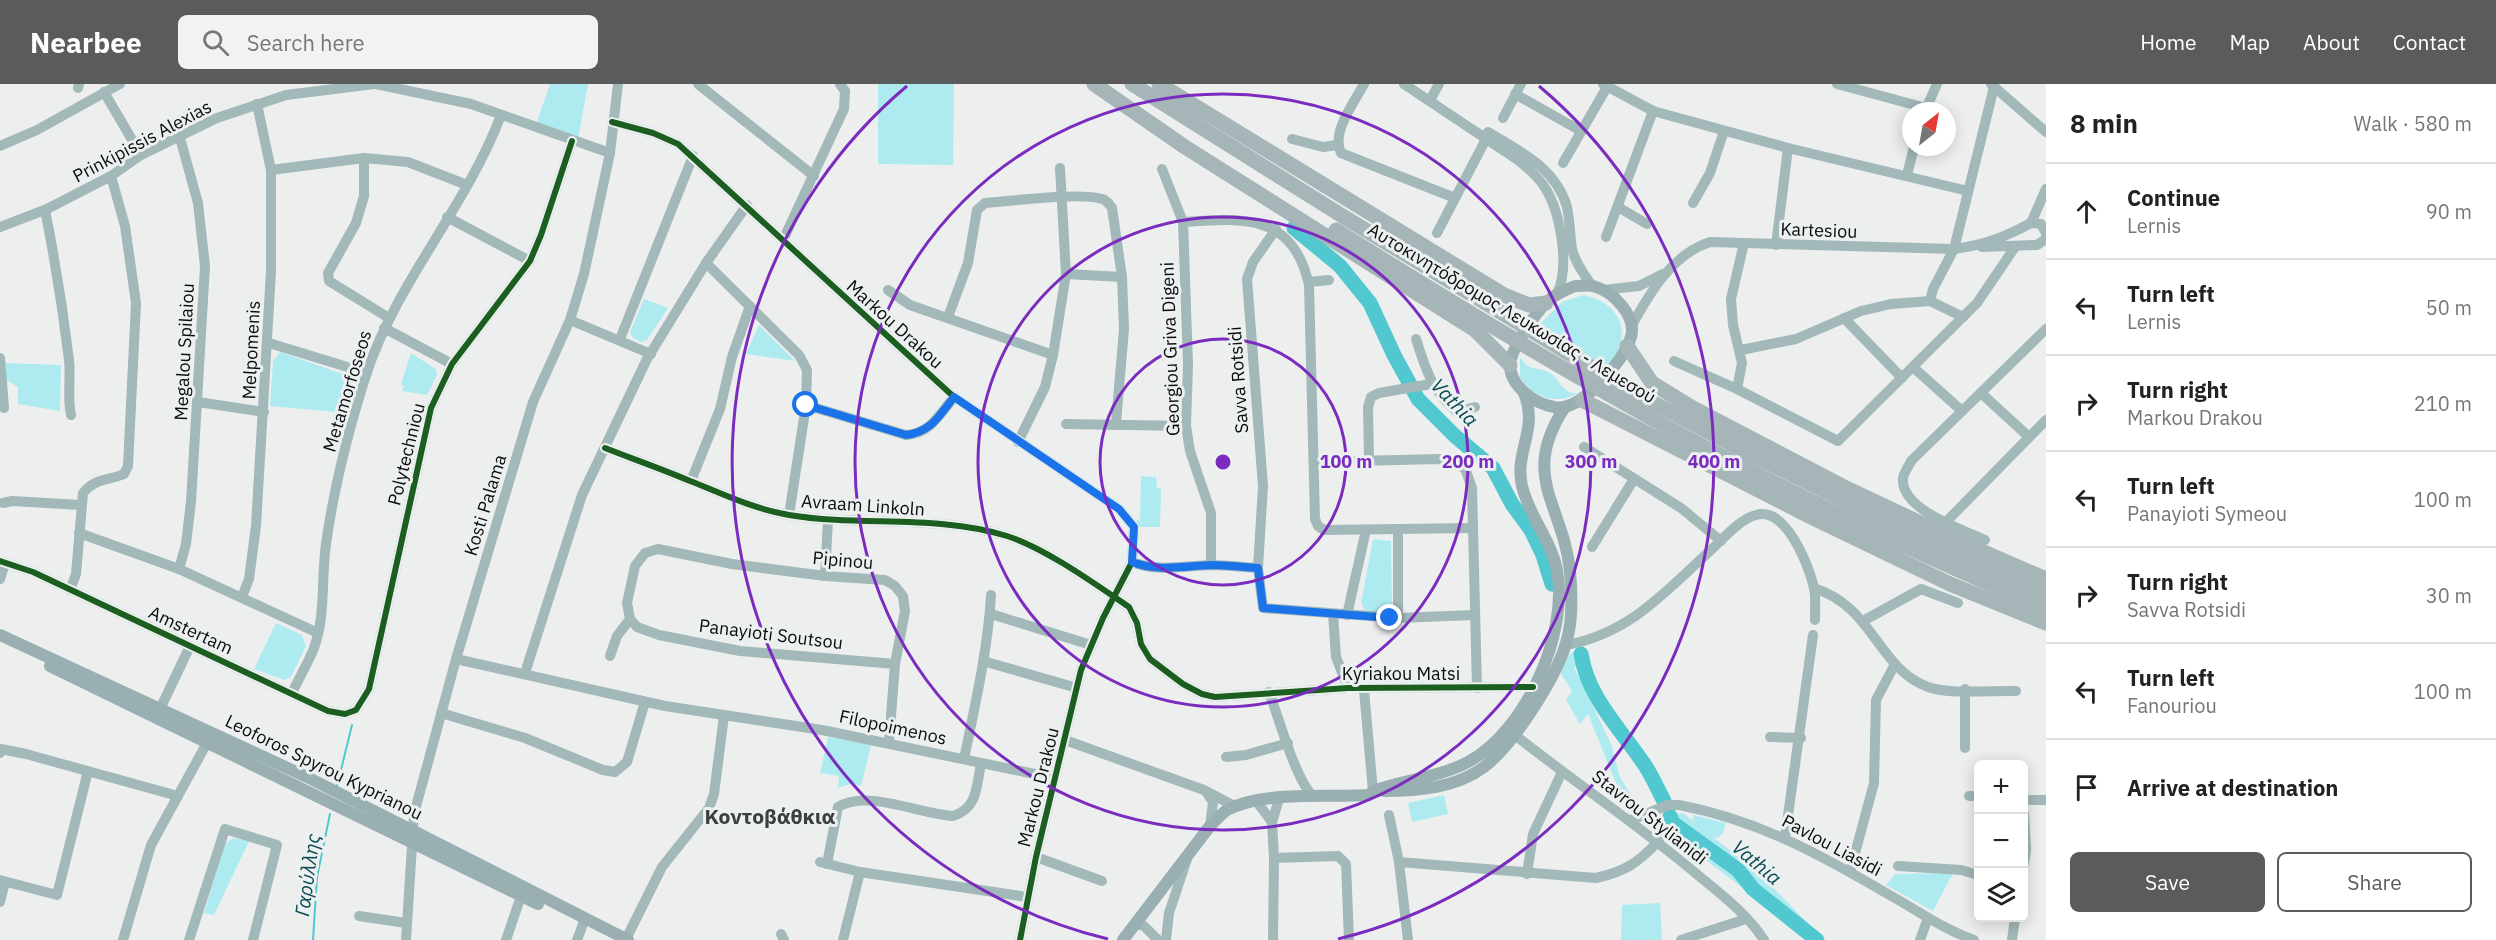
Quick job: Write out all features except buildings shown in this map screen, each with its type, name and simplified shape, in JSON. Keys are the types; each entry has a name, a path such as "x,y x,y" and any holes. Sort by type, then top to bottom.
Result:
{"highway":[{"path":"1094,84 1195,153 1475,330 1510,365"},
{"name":"Αυτοκινητόδρομος Λευκωσίας - Λεμεσού","path":"1104,84 1340,224 1742,450 1919,537 2046,593"},
{"name":"Αυτοκινητόδρομος Λευκωσίας - Λεμεσού","path":"1132,84 1512,340 1616,400 1858,525 1955,570 2046,608"},
{"path":"1159,84 1504,296 1529,305 1551,298"},
{"path":"1627,346 1652,383 1691,407 1844,487 2046,579"},
{"path":"1582,400 1829,526 1950,584 2046,623"}],"main road":[{"path":"1511,732 1546,663 1555,637 1559,585 1552,555 1522,485 1520,468 1530,409 1510,365 1516,347 1551,298 1575,286 1598,288 1620,303 1631,327 1627,346 1593,392 1566,407 1554,408 1524,393"},
{"path":"1123,940 1210,826 1227,810 1257,802 1345,790 1410,791 1463,778 1483,767 1554,672 1566,645 1569,625 1570,569 1546,490 1544,461 1551,432 1566,407"},
{"name":"Leoforos Spyrou Kyprianou","path":"0,634 161,707 307,777 521,896 622,940"},
{"name":"Leoforos Spyrou Kyprianou","path":"0,642 411,836 622,940"}],"street":[{"path":"1,144 37,130 120,84"},
{"name":"Prinkipissis Alexias","path":"0,227 45,210 111,176 141,156 217,118 257,104 317,89 375,84 436,95 610,153"},
{"name":"Kosti Palama","path":"406,940 414,814 456,658 534,402 570,320 584,274 610,153 618,84"},
{"path":"698,84 814,176"},
{"path":"783,240 844,109 845,91 840,84"},
{"path":"1364,84 1339,132 1337,145 1341,153 1379,166 1455,198"},
{"path":"1404,84 1518,159 1546,188 1563,251 1564,280 1551,298"},
{"path":"1430,100 1439,84"},
{"path":"1837,84 1902,102"},
{"path":"1929,102 1937,84"},
{"path":"1930,301 1933,289 1954,249 1992,85 2046,132"},
{"path":"1563,164 1605,86 1653,111 1788,148 1968,191"},
{"path":"1503,117 1518,89 1581,131"},
{"path":"104,92 141,156"},
{"name":"Melpomenis","path":"242,597 249,579 256,526 269,343 271,170 257,104"},
{"path":"1606,237 1653,111"},
{"path":"1450,114 1525,153 1544,168 1558,187 1567,207 1572,250 1578,264 1598,288"},
{"name":"Metamorfoseos","path":"292,693 314,648 318,633 326,546 340,470 367,373 386,323 447,217 488,152 501,115"},
{"name":"Markou Drakou","path":"612,123 653,133 678,144 954,397 1119,509 1134,527 1132,562 1091,645 1077,688 1036,857 1020,940"},
{"path":"1693,203 1710,173 1724,131"},
{"name":"Megalou Spilaiou","path":"179,569 186,544 190,512 205,266 198,202 180,138"},
{"path":"1292,139 1323,147 1337,145"},
{"path":"1437,233 1486,139"},
{"name":"Polytechniou","path":"365,699 431,408 452,364 530,261 572,141"},
{"path":"1776,245 1788,148"},
{"path":"620,339 693,156"},
{"path":"1907,175 1912,156"},
{"path":"271,170 363,158 408,162 467,185"},
{"path":"363,158 364,196 356,223 328,273 329,281 386,323 452,364"},
{"path":"1018,442 1045,387 1053,356 1066,274 1060,168"},
{"name":"Georgiou Griva Digeni","path":"1162,170 1183,222 1188,364 1186,426 1190,451 1210,513 1211,565"},
{"path":"70,590 76,574 83,493 90,484 98,480 124,474 128,466 136,303 125,226 111,176"},
{"path":"2028,226 2045,233 2033,246 2024,239 2028,226 2046,189"},
{"path":"948,317 968,263 977,210 986,203 1062,197 1102,198 1112,208 1122,277 1124,329 1116,423"},
{"path":"525,673 582,495 651,354 706,263 747,205"},
{"path":"1618,207 1647,224"},
{"path":"45,210 58,275 69,364 68,399 71,415"},
{"path":"447,217 530,261"},
{"path":"1183,222 1234,219 1262,223 1276,229 1292,245 1305,266 1309,282 1317,526 1324,530 1473,528"},
{"name":"Kartesiou","path":"1631,327 1647,298 1668,271 1698,246 1710,242 1954,249 1979,246 2028,226"},
{"name":"Savva Rotsidi","path":"1276,229 1253,262 1247,279 1263,486 1258,568 1263,608 1334,614"},
{"path":"1737,389 1742,363 1741,350 1733,325 1731,299 1744,243"},
{"name":"Kartesiou","path":"1979,246 1991,248 2033,246"},
{"path":"1991,248 1998,264 1998,273"},
{"path":"1674,361 1737,389 1838,441 1977,303 2015,248"},
{"path":"706,263 799,355 807,370 806,405 789,515"},
{"name":"Kartesiou","path":"1598,288 1639,286 1668,271"},
{"path":"1066,274 1122,277"},
{"path":"1309,282 1329,280"},
{"path":"888,290 910,305 1053,356"},
{"path":"1741,350 1796,339 1844,318 1891,303 1930,301 1963,317"},
{"path":"691,481 720,409 732,357 750,306"},
{"path":"1844,318 1902,378"},
{"path":"570,320 620,339 651,354"},
{"path":"1985,540 1915,505 1905,491 1903,477 1911,461 2046,329"},
{"path":"1416,339 1431,384 1457,412 1475,407"},
{"path":"269,343 367,373"},
{"path":"0,358 4,408"},
{"path":"1914,368 1962,411"},
{"path":"1370,460 1368,407 1371,398 1379,393 1431,384"},
{"path":"1980,393 2029,437"},
{"path":"806,405 906,435 920,434 954,397"},
{"path":"198,402 264,412"},
{"path":"1946,522 2046,420"},
{"path":"1066,424 1116,423 1186,426"},
{"path":"1584,447 1681,508 1721,541"},
{"name":"Avraam Linkoln","path":"605,448 691,481 744,505 789,515 828,520 943,525 1008,536 1031,546 1129,607 1134,614 1141,644 1150,659 1183,684 1202,694 1215,697 1269,692"},
{"path":"1315,462 1439,459 1452,461 1465,468 1472,488 1477,688"},
{"path":"1592,547 1634,479"},
{"path":"3,503 12,501 81,505"},
{"path":"1566,645 1605,634 1629,622 1747,519 1758,514 1770,515 1786,527 1797,543 1814,588 1815,620"},
{"path":"825,576 828,520"},
{"path":"1347,615 1366,530"},
{"path":"1398,530 1398,618"},
{"path":"79,533 179,569 318,633"},
{"name":"Pipinou","path":"630,619 627,603 635,566 645,553 658,549 732,564 825,576 885,580 895,586 903,596 905,611 895,664 890,742"},
{"path":"0,579 2,562"},
{"name":"Amstertam","path":"2,562 70,590 335,714 356,710 365,699"},
{"path":"1132,562 1141,566 1179,568 1211,565 1258,568"},
{"path":"1814,588 1829,593 1849,605 1895,664 1924,685 1940,689 2016,691"},
{"path":"1863,621 1921,589 1958,603"},
{"path":"964,759 991,614 991,595"},
{"path":"991,614 1091,645"},
{"path":"1348,688 1336,657 1334,614 1398,618 1474,615"},
{"path":"610,656 617,636 630,619"},
{"name":"Panayioti Soutsou","path":"630,619 637,627 659,635 740,651 895,664"},
{"path":"1785,837 1801,738 1813,635"},
{"path":"161,707 190,646"},
{"name":"Filopoimenos","path":"456,658 645,702 890,742 981,764 1054,778"},
{"path":"983,661 1077,688"},
{"path":"1850,872 1874,783 1876,700 1895,664"},
{"name":"Kyriakou Matsi","path":"1269,692 1348,688 1364,690 1533,687"},
{"path":"1965,689 1965,748"},
{"path":"1364,690 1373,791"},
{"path":"1269,692 1297,772 1305,788 1317,795"},
{"path":"441,713 507,731 603,770 615,772 627,762 645,702"},
{"path":"622,940 662,867 709,808 714,794 724,716"},
{"name":"Stavrou Stylianidi","path":"1511,732 1659,842 1746,919 1764,940"},
{"path":"1770,737 1801,738"},
{"path":"1065,740 1204,790 1236,807"},
{"path":"123,940 151,845 208,741"},
{"path":"1226,757 1246,755 1288,743"},
{"path":"0,753 1,749 178,796"},
{"path":"981,764 973,801 965,812 953,816 866,799 850,800 838,807 823,863 860,872 1027,897"},
{"path":"0,902 3,881 57,895 88,771"},
{"path":"1527,874 1533,834 1562,772"},
{"path":"1204,790 1213,802 1210,826"},
{"path":"1273,940 1272,822 1279,799"},
{"path":"2028,800 2046,800"},
{"path":"1257,802 1272,822"},
{"name":"Pavlou Liasidi","path":"1631,820 1668,805 1678,805 1719,814 1785,837 1928,918 1974,940"},
{"path":"1389,814 1399,862 1408,940"},
{"path":"189,940 225,829 278,845 253,940"},
{"path":"1399,862 1596,878 1619,873 1636,864 1659,842"},
{"path":"1274,858 1338,856 1343,859 1346,864 1349,940"},
{"path":"1036,857 1102,881"},
{"path":"1166,940 1169,913 1187,858"},
{"path":"1898,866 1961,870 1974,874"},
{"path":"843,940 860,872"},
{"path":"506,940 521,896"},
{"path":"359,916 406,923"},
{"path":"1920,940 1928,918"},
{"path":"1680,940 1746,919"},
{"path":"2012,940 2014,922"},
{"path":"577,940 583,924"},
{"path":"1136,924 1144,927 1158,940"}],"shaded area":[{"path":"550,84 588,84 578,139 536,125"},
{"path":"878,84 954,84 953,165 878,164"},
{"path":"1583,295 1607,305 1615,313 1620,323 1622,333 1620,344 1615,356 1606,367 1537,327 1562,302"},
{"path":"644,299 668,308 647,340 641,342 633,338 630,332"},
{"path":"759,325 795,361 746,354"},
{"path":"280,352 348,376 355,389 346,413 270,406 273,361"},
{"path":"411,353 436,369 437,375 427,395 402,391 404,386 401,384"},
{"path":"1520,357 1530,367 1548,372 1568,391 1578,393 1570,397 1553,399 1531,390 1520,377"},
{"path":"5,363 61,365 60,411 18,404 18,387 6,380"},
{"path":"1141,476 1156,477 1157,488 1161,489 1160,527 1139,527 1136,521 1140,519"},
{"path":"1373,539 1391,541 1392,604 1386,613 1367,614 1361,603"},
{"path":"276,623 302,635 306,646 291,677 284,680 254,669"},
{"path":"1585,648 1591,661 1574,667 1612,746 1619,775 1638,807 1630,809 1615,781 1588,714 1580,724 1566,700 1572,691 1560,672 1569,654"},
{"path":"828,737 871,745 861,786 850,784 838,788 839,776 820,773"},
{"path":"1444,795 1448,814 1412,822 1408,803"},
{"path":"1683,813 1693,821 1693,815 1726,823 1723,833 1717,838 1713,837 1760,874 1824,940 1811,940 1698,854 1687,856 1650,828 1649,818"},
{"path":"234,838 249,841 214,915 204,913 223,849 226,843"},
{"path":"1953,873 1933,911 1886,885 1895,874"},
{"path":"1660,903 1662,940 1621,940 1622,905"}],"waterway":[{"name":"Vathia","path":"1294,228 1340,266 1370,303 1418,399 1455,436 1493,468 1512,504 1531,530 1543,555 1552,584"},
{"name":"Vathia","path":"1581,654 1597,698 1645,766 1664,801"},
{"name":"Γαρύλλης","path":"337,786 352,725"},
{"name":"Γαρύλλης","path":"313,940 317,877 330,814"},
{"name":"Vathia","path":"1670,816 1673,823 1738,870 1753,889 1817,940"}],"cycle path":[{"path":"612,122 653,133 678,144 954,397 1119,509 1134,527 1132,562 1103,618 1081,670 1036,857 1020,940"},
{"path":"0,561 33,572 328,711 345,714 356,710 369,689 431,408 452,364 530,261 572,141"},
{"path":"605,448 739,501 775,512 843,520 953,525 980,529 1022,542 1070,567 1129,607 1137,623 1141,644 1150,659 1183,684 1202,694 1215,697 1348,688 1533,687"}],"district":[{"name":"Κοντοβάθκια","path":"770,816"}],"route":[{"path":"806,405 906,435 920,434 932,424 954,397 1119,509 1134,527 1135,543 1132,562 1141,566 1179,568 1211,565 1258,568 1263,608 1390,618"}]}
